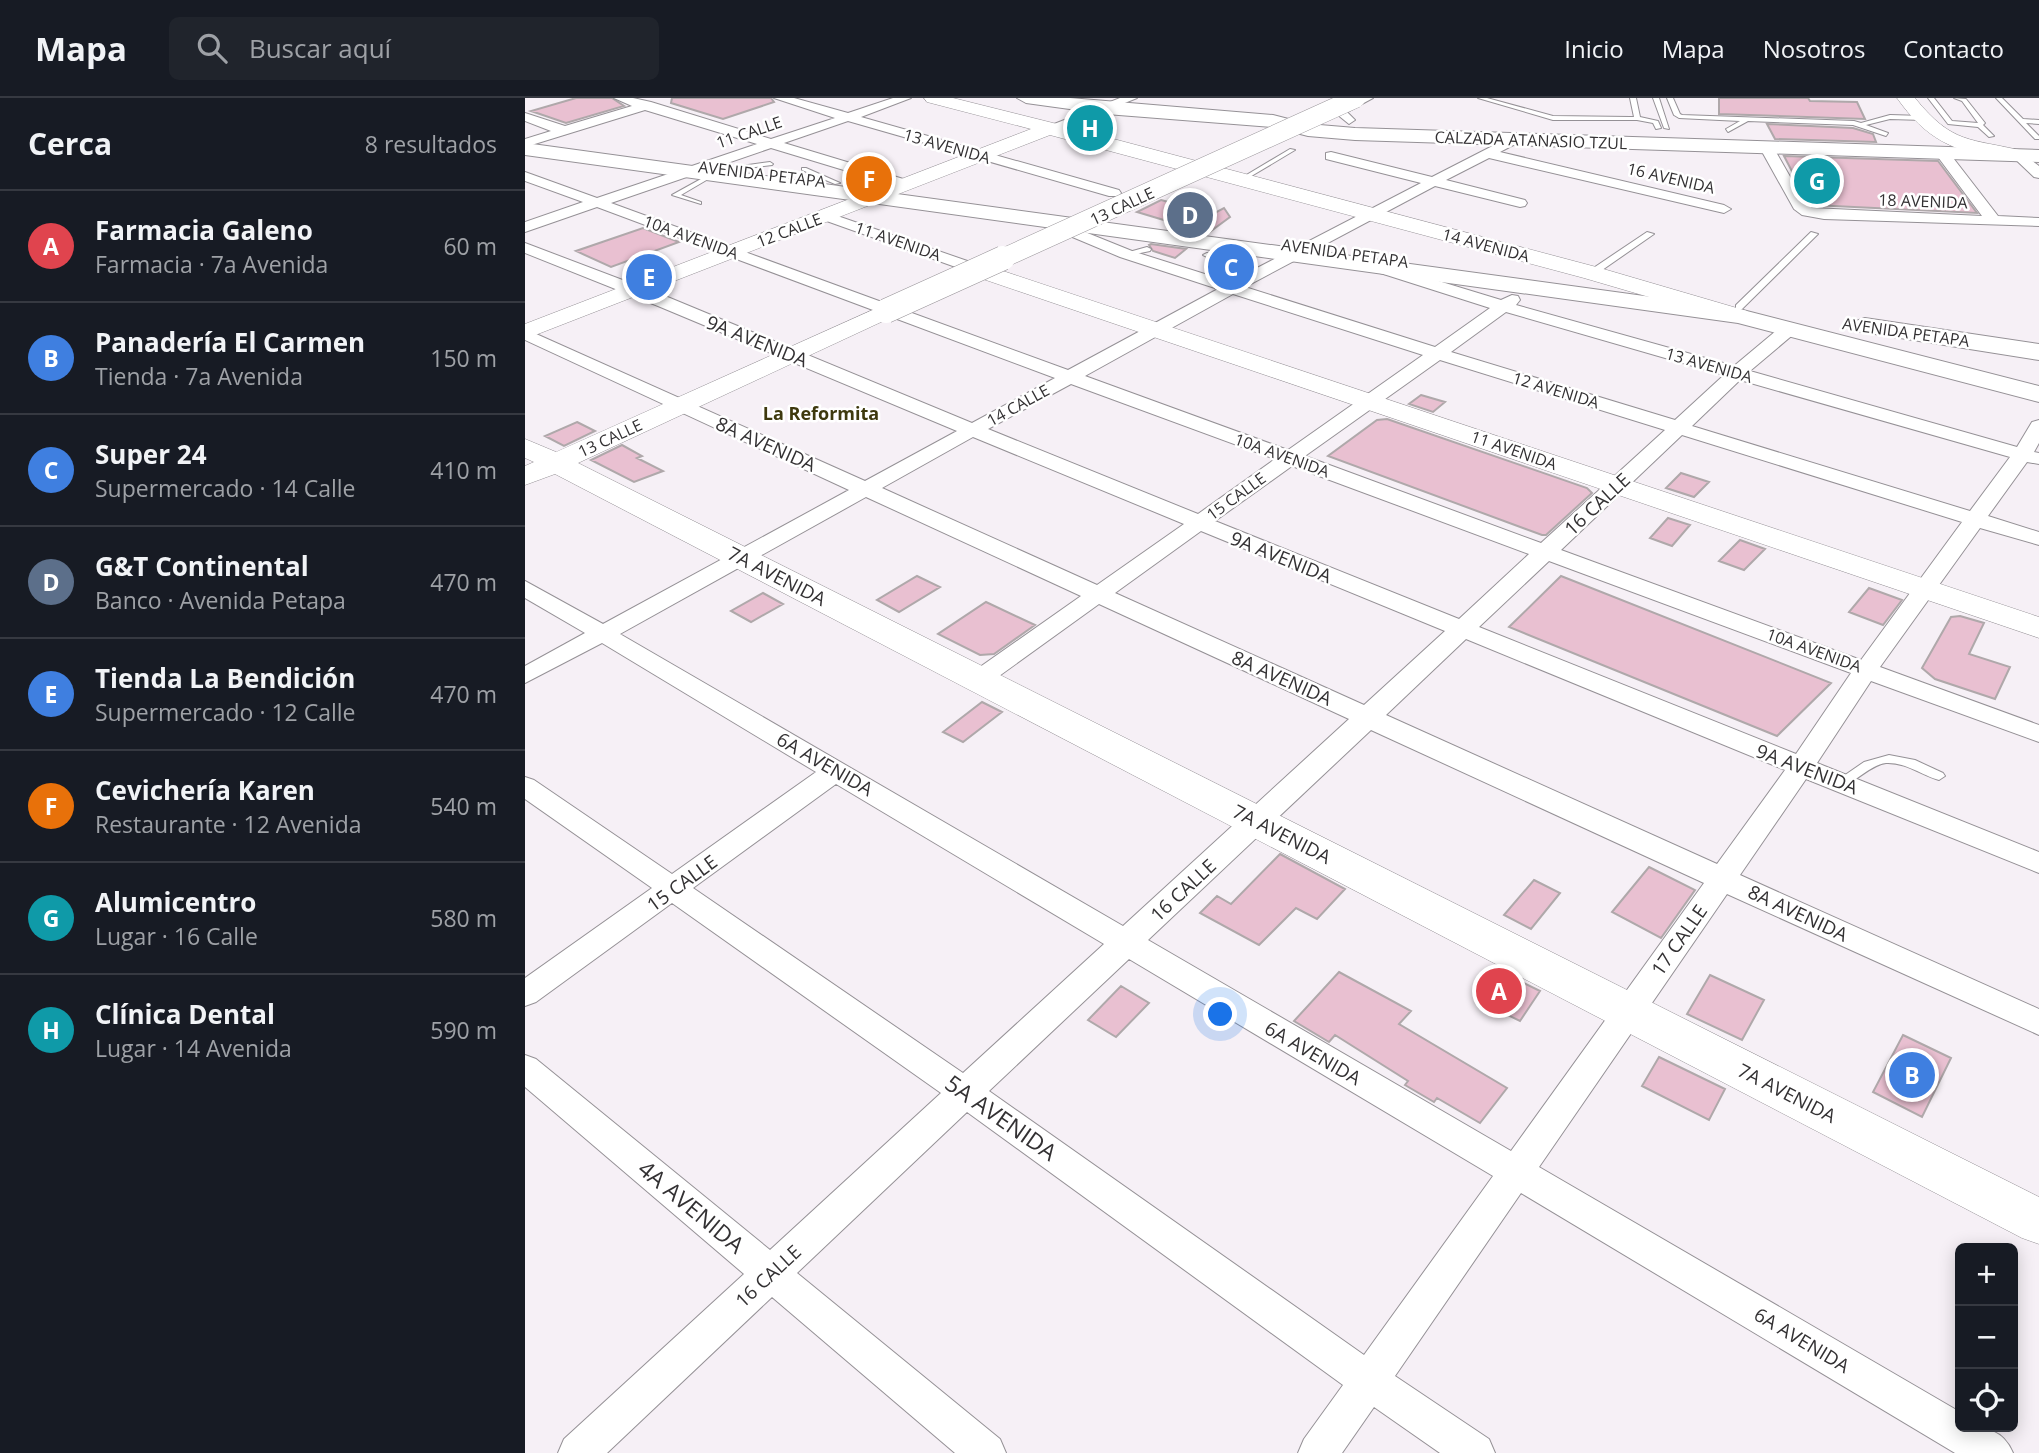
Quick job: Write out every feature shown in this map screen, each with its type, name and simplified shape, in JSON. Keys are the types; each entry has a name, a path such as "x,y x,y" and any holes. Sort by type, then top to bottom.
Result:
{"main road":[{"name":"14 AVENIDA","path":"933,98 1373,214 1683,300"},
{"name":"CALZADA ATANASIO TZUL","path":"1026,98 1288,124 1329,131 1767,148 2032,144"},
{"name":"13 CALLE","path":"535,462 682,405 1356,98"},
{"name":"CALZADA ATANASIO TZUL","path":"1259,101 1349,120 1663,128 1744,125 1886,134 1940,144 1986,131 2032,144"},
{"path":"1916,106 1940,144"},
{"name":"12 CALLE","path":"525,333 1051,128"},
{"name":"AVENIDA PETAPA","path":"526,144 888,191"},
{"name":"AVENIDA PETAPA","path":"710,168 837,183 1083,224 2039,352"},
{"name":"AVENIDA PETAPA","path":"1083,224 1150,243 1298,252 1380,268 1683,300 1739,312"},
{"path":"1532,285 1552,274 1557,264"},
{"name":"11 AVENIDA","path":"979,270 2039,628"},
{"path":"1739,312 1789,329 2039,394"},
{"name":"7A AVENIDA","path":"535,462 742,558 2039,1222"}],"street":[{"path":"620,98 768,143 888,191"},
{"path":"526,144 672,98"},
{"name":"13 AVENIDA","path":"780,98 1114,194"},
{"name":"11 CALLE","path":"525,227 710,168 768,143 905,98"},
{"name":"12 CALLE","path":"1051,128 1131,98"},
{"path":"1311,113 1342,98"},
{"path":"1349,120 1339,111 1367,98"},
{"path":"525,117 565,131"},
{"path":"1201,169 1288,124"},
{"path":"1201,169 1291,133 1329,131"},
{"name":"14 CALLE","path":"525,676 1231,288 1514,139"},
{"path":"1940,144 1994,221"},
{"path":"2032,144 2039,174"},
{"name":"18 AVENIDA","path":"1767,148 1799,206 1807,212 1823,215 2039,222"},
{"name":"16 AVENIDA","path":"1487,153 1724,209"},
{"path":"1331,156 1520,203"},
{"name":"13 CALLE","path":"886,311 922,303 979,270 1201,169"},
{"name":"10A AVENIDA","path":"525,176 2039,734"},
{"name":"11 AVENIDA","path":"826,216 979,270"},
{"name":"12 AVENIDA","path":"1083,224 1126,254 1189,268 1231,288 2039,539"},
{"name":"9A AVENIDA","path":"525,248 635,290 1461,631 2039,863"},
{"name":"13 AVENIDA","path":"1380,268 1503,306 2030,457"},
{"name":"15 CALLE","path":"979,679 1532,285"},
{"name":"16 CALLE","path":"578,1453 1737,373 1789,329"},
{"name":"8A AVENIDA","path":"525,333 2039,1023"},
{"name":"17 CALLE","path":"1318,1453 1801,767 1866,670 1976,520 2030,457 2039,426"},
{"name":"6A AVENIDA","path":"525,588 1993,1453"},
{"name":"15 CALLE","path":"525,994 837,770"},
{"name":"5A AVENIDA","path":"525,786 966,1093 1369,1381 1475,1453"},
{"name":"4A AVENIDA","path":"525,1068 986,1453"}],"lane":[{"path":"1481,98 1553,118 1637,118 1656,122 1663,128"},
{"path":"1633,98 1637,118"},
{"path":"1656,98 1663,128"},
{"path":"1670,98 1677,115 1681,117 1744,125 1863,124 1916,106 1942,114"},
{"path":"1931,98 1952,124 1986,131"},
{"path":"1957,98 1964,100 1986,131"},
{"path":"1999,98 2019,121 2032,144"},
{"path":"2019,121 2032,144"},
{"path":"1863,124 1886,134"},
{"path":"1241,180 1292,150"},
{"path":"699,203 675,195 710,168 770,164"},
{"path":"710,168 755,165"},
{"path":"804,169 837,183"},
{"path":"1592,273 1650,234"},
{"path":"1739,312 1745,299 1814,234"},
{"path":"1126,254 1150,243"},
{"path":"1207,255 1249,250"},
{"path":"1841,782 1864,765 1886,757 1903,759 1939,776"}],"building":[{"path":"576,98 612,98 624,106 566,123 531,111"},
{"path":"672,98 771,98 774,102 723,119 671,103"},
{"path":"1719,98 1808,98 1810,101 1857,102 1865,119 1719,114"},
{"path":"1767,124 1853,128 1873,134 1876,142 1775,139"},
{"path":"1784,156 1938,161 1977,213 1813,205 1808,202"},
{"path":"1161,200 1213,214 1224,208 1230,217 1207,234 1180,230 1187,227 1137,212"},
{"path":"643,228 679,242 611,267 576,251"},
{"path":"1149,245 1186,249 1175,258 1153,251"},
{"path":"1421,395 1445,402 1433,412 1409,404"},
{"path":"1387,419 1587,488 1592,493 1546,535 1542,535 1328,456 1377,420"},
{"path":"577,422 595,431 564,446 545,436"},
{"path":"622,445 642,456 637,458 663,471 634,482 591,460"},
{"path":"1681,473 1709,482 1694,497 1666,488"},
{"path":"1668,518 1690,525 1672,546 1650,538"},
{"path":"1740,540 1765,549 1744,570 1719,561"},
{"path":"917,576 940,587 899,612 877,600"},
{"path":"1561,576 1831,683 1777,736 1509,627"},
{"path":"1869,588 1902,600 1883,625 1849,612"},
{"path":"763,593 783,604 751,622 731,611"},
{"path":"986,602 1035,625 994,654 980,655 938,634"},
{"path":"1960,616 1984,623 1969,654 2010,667 1995,699 1935,679 1922,668 1951,617"},
{"path":"982,702 1002,712 963,742 943,732"},
{"path":"1280,854 1345,889 1317,919 1296,908 1259,945 1200,913 1217,896 1231,904"},
{"path":"1649,867 1695,890 1661,938 1612,912"},
{"path":"1534,880 1560,893 1531,929 1504,915"},
{"path":"1499,971 1540,991 1520,1021 1477,1000"},
{"path":"1339,972 1411,1011 1399,1024 1507,1088 1480,1123 1437,1098 1434,1102 1405,1085 1408,1081 1335,1035 1329,1042 1294,1021"},
{"path":"1710,975 1764,1000 1742,1040 1687,1014"},
{"path":"1121,986 1149,1003 1116,1037 1088,1020"},
{"path":"1903,1035 1951,1058 1922,1117 1873,1092"},
{"path":"1659,1057 1725,1089 1709,1120 1642,1086"}],"place":[{"name":"Clínica Dental","path":"1090,128"},
{"name":"Cevichería Karen","path":"869,179"},
{"name":"Alumicentro","path":"1817,181"},
{"name":"G&T Continental","path":"1190,215"},
{"name":"Super 24","path":"1231,267"},
{"name":"Tienda La Bendición","path":"649,277"},
{"name":"Farmacia Galeno","path":"1499,991"},
{"name":"Panadería El Carmen","path":"1912,1075"}],"district":[{"name":"La Reformita","path":"821,414"}]}
